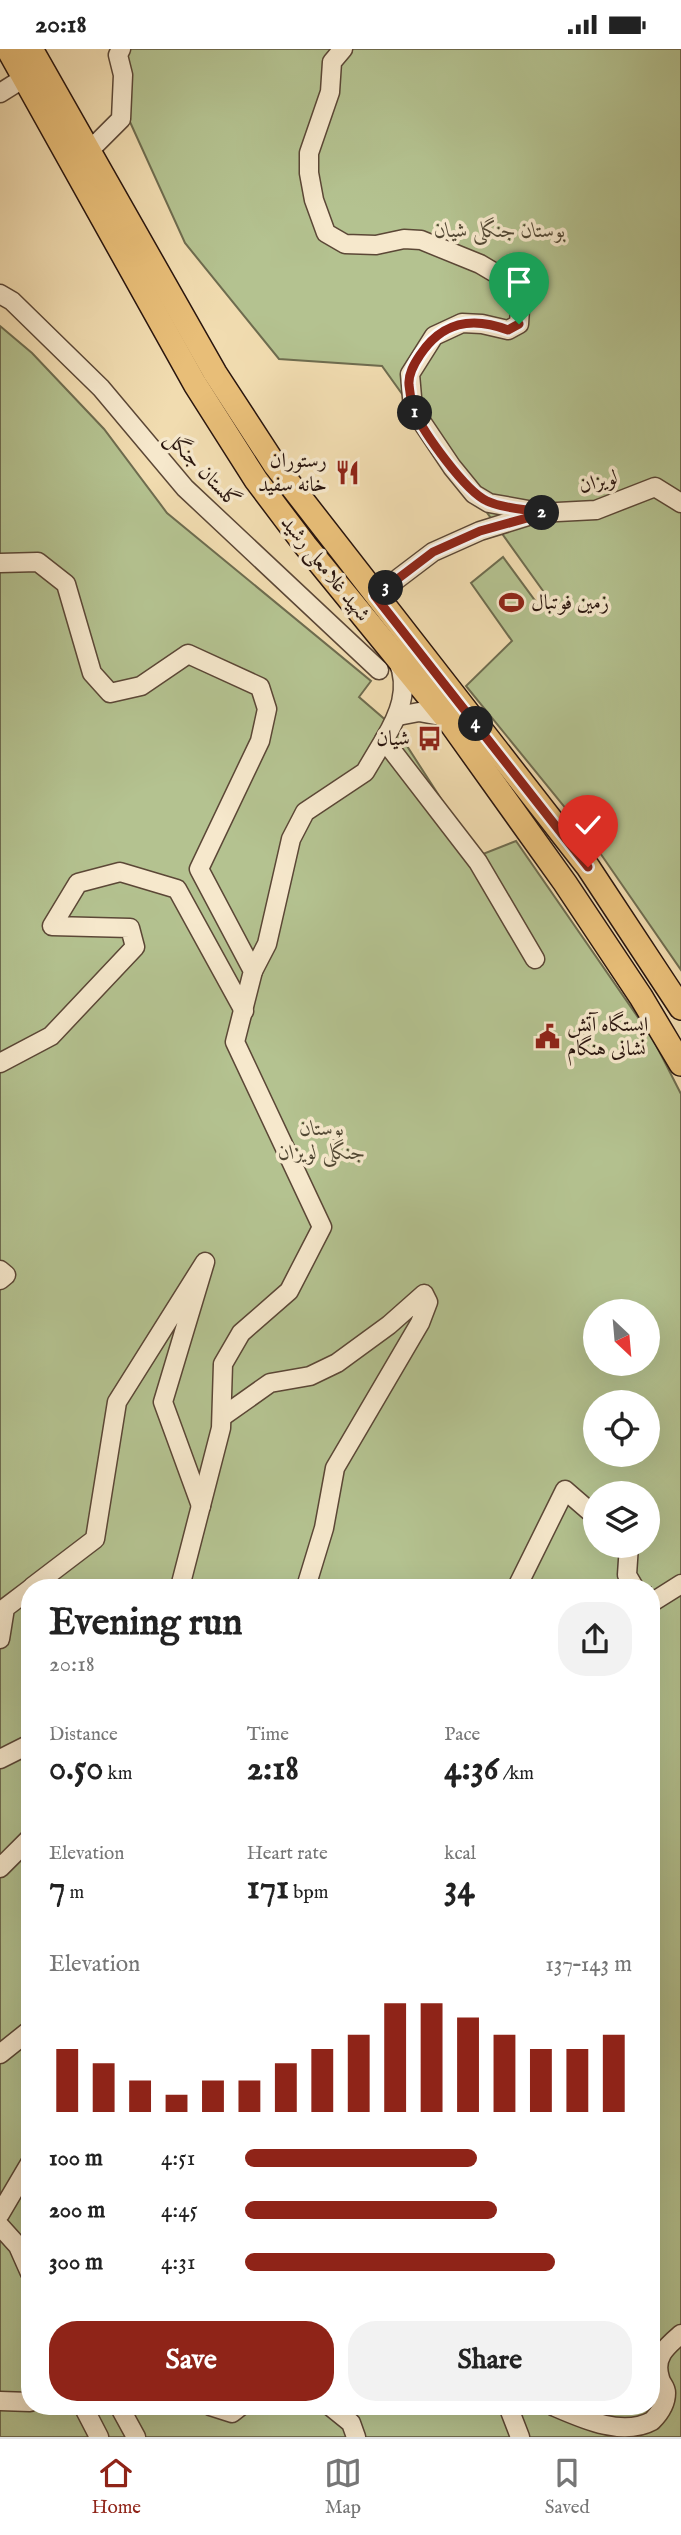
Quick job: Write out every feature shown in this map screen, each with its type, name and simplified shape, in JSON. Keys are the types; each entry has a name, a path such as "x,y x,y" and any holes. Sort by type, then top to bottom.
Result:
{"main road":[{"name":"شهید غلامعلی رشید","path":"8,49 225,433 305,545 446,717 565,883 641,997 681,1064"},
{"name":"شهید غلامعلی رشید","path":"31,49 245,420 275,465 588,867 681,1008"}],"street":[{"path":"89,151 121,119 122,75 118,55 121,49"},
{"path":"343,49 332,62 330,92 310,153 309,173 323,227 331,238 345,244 376,245 404,239 421,240 480,264 502,277 520,309 519,324 508,330 462,323 434,336 410,374 413,409 452,467 474,493 489,503 545,513"},
{"path":"0,93 24,78"},
{"name":"گلستان جنگل","path":"0,294 12,302 100,388 185,488 379,670"},
{"name":"لویزان","path":"375,596 433,552 480,531 545,513 596,510 655,487 681,503"},
{"path":"0,563 38,562 66,584 92,673 110,693 141,686 188,654 260,687 267,709 260,741 199,869 253,971"},
{"path":"182,1579 222,1428 223,1364 241,1333 289,1291 322,1227 235,1042 253,971 267,944 291,839 305,812 365,772 398,716 404,675 393,651"},
{"path":"398,716 419,712 446,717"},
{"path":"384,740 478,862 535,959"},
{"path":"0,1063 51,1036 135,947 130,928 52,926 78,883 120,872 177,889 244,1011"},
{"path":"43,1579 95,1539 117,1402 205,1262 163,1402 201,1506"},
{"path":"0,1270 6,1275 0,1280"},
{"path":"222,1417 270,1383 310,1376 337,1363 389,1325 424,1294 428,1302 420,1323 335,1468 324,1528 308,1579"},
{"path":"521,1579 565,1490 583,1506"},
{"path":"628,1558 627,1575 629,1579"},
{"path":"660,1597 681,1584"},
{"path":"0,1639 2,1608 21,1595"},
{"path":"0,1759 21,1748"},
{"path":"0,1868 21,1847"},
{"path":"0,2054 21,2037"},
{"path":"0,2214 21,2178"},
{"path":"0,2226 21,2253"},
{"path":"660,2356 681,2334"},
{"path":"660,2380 666,2392 660,2410"},
{"path":"0,2401 21,2402"},
{"path":"88,2415 99,2437"},
{"path":"124,2415 136,2437"},
{"path":"341,2415 351,2423 356,2437"},
{"path":"511,2415 520,2437"},
{"path":"574,2415 608,2430 632,2432 643,2428 657,2415"}],"green space":[{"name":"بوستان جنگلی شیان","path":"126,49 681,49 681,970 589,837 466,686 512,641 471,583 503,557 542,610 551,602 382,366 279,359 185,243 125,111"},
{"name":"بوستان جنگلی لویزان","path":"0,326 32,353 104,429 167,513 371,681 359,697 396,729 478,856 516,841 653,1039 681,1094 681,2437 0,2437"}],"place":[{"name":"رستوران خانه سفید","path":"347,472"},
{"name":"زمین فوتبال","path":"511,602"},
{"name":"شیان","path":"430,738"},
{"name":"ایستگاه آتش نشانی هنگام","path":"547,1036"}],"route":[{"path":"519,324 508,330 462,323 447,328 434,336 413,366 409,384 413,409 452,467 474,493 489,503 545,513 480,531 433,552 375,596 588,867"}]}
